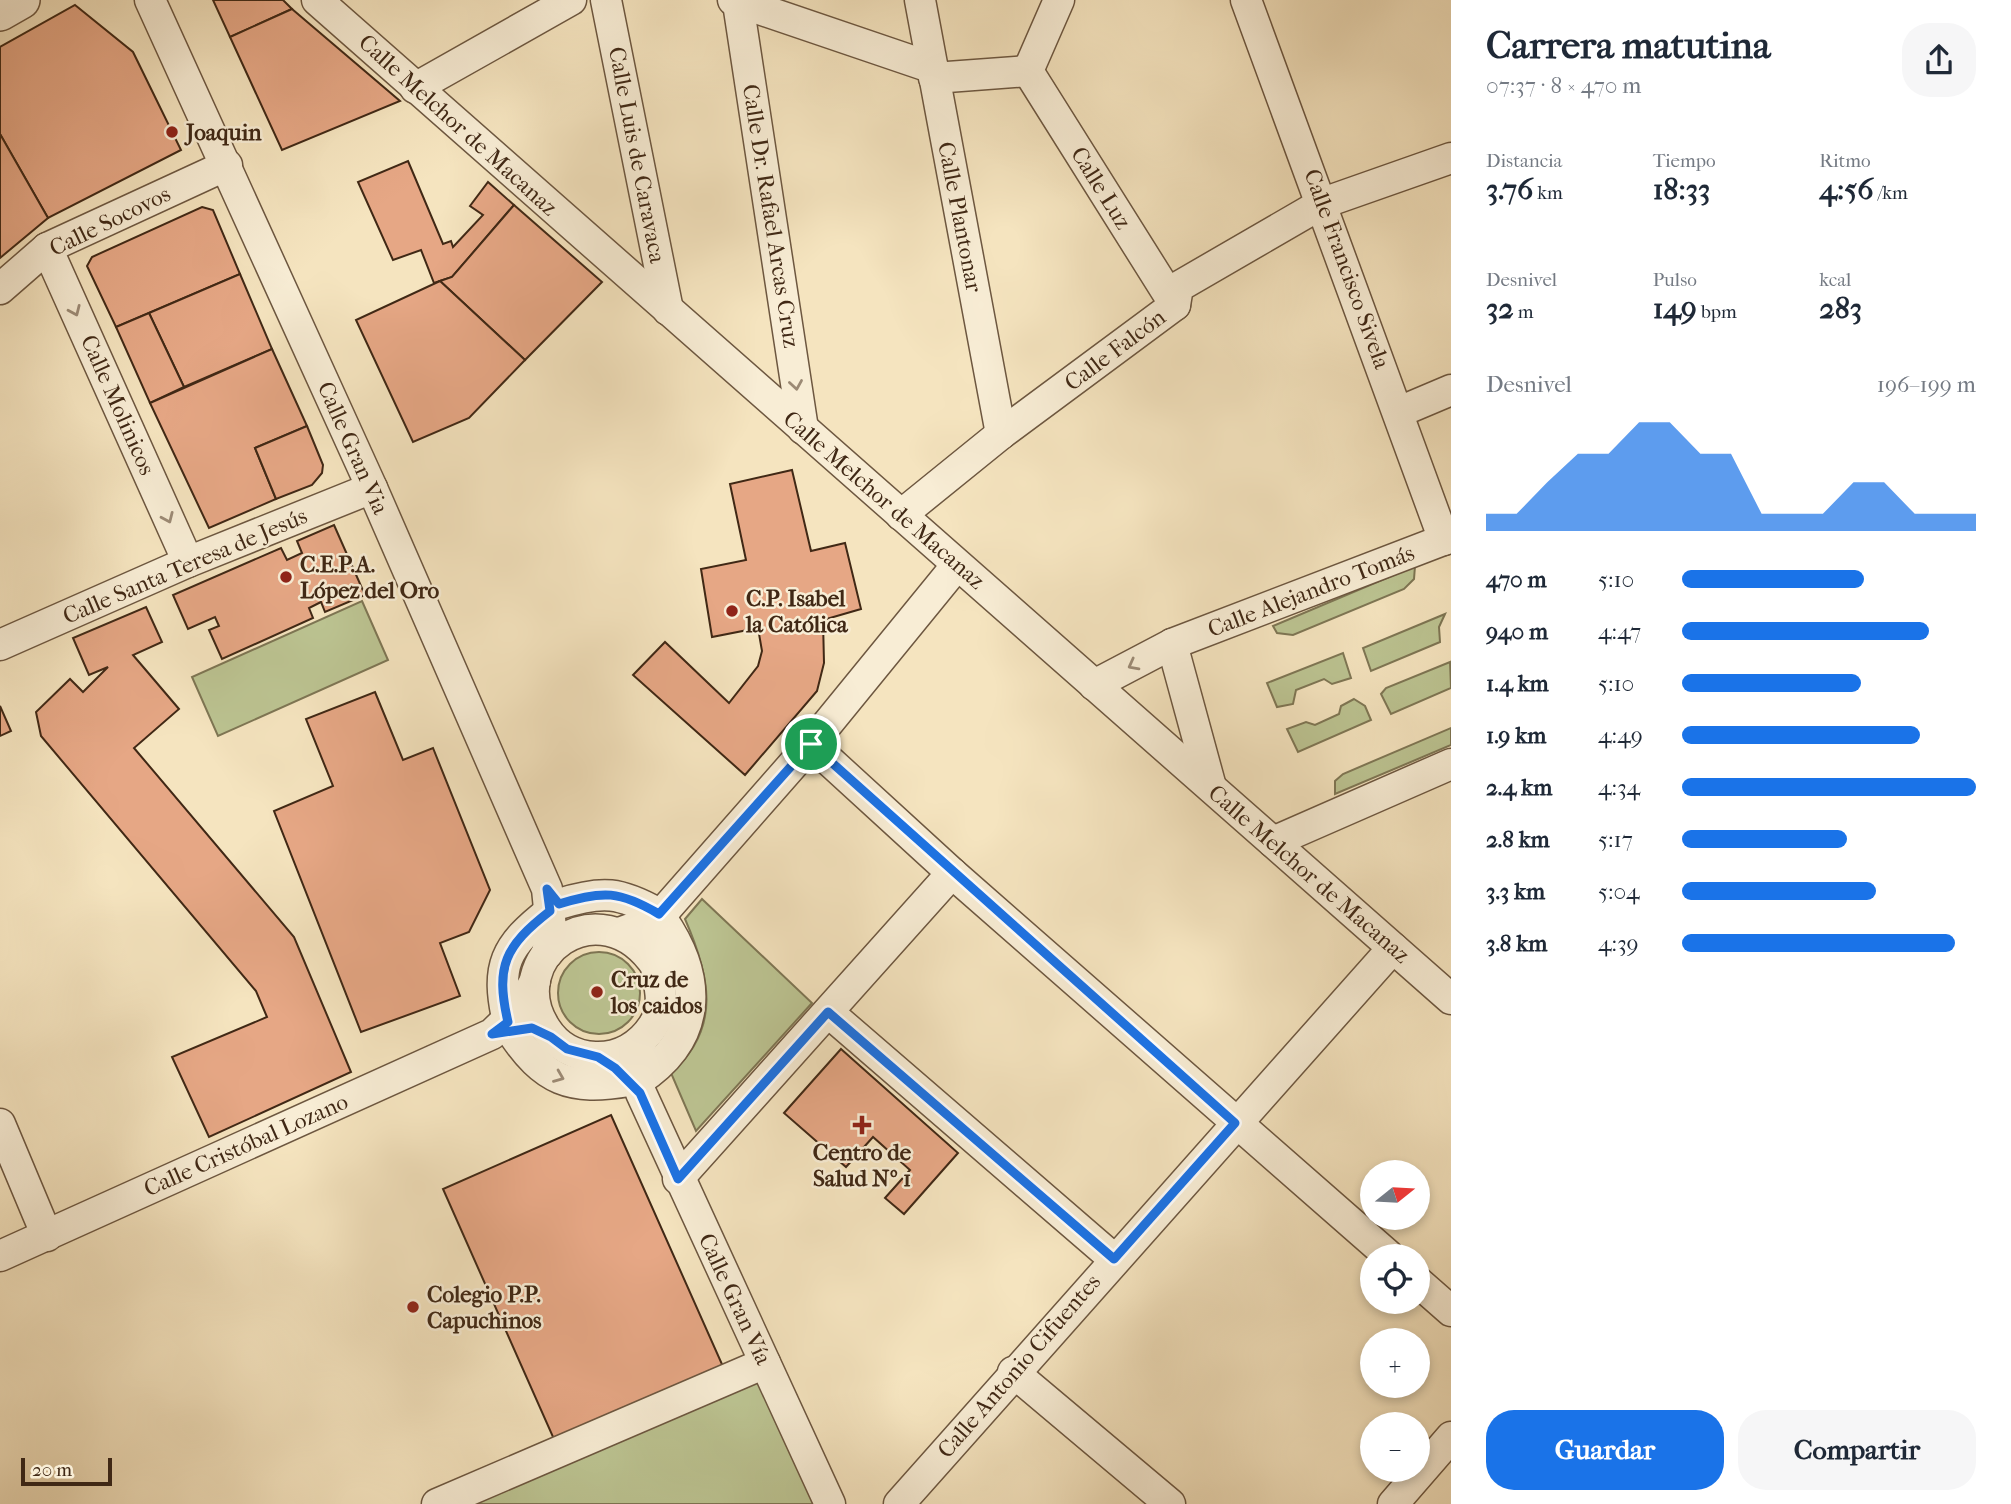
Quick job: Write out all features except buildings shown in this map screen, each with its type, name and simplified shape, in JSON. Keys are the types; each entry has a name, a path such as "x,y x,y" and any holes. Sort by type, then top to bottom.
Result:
{"street":[{"path":"0,12 21,0"},
{"name":"Calle Melchor de Macanaz","path":"317,0 1451,999"},
{"path":"415,88 571,0"},
{"name":"Calle Luis de Caravaca","path":"606,0 668,310"},
{"name":"Calle Plantonar","path":"920,0 1001,434"},
{"path":"736,1 934,73 1028,71 1059,0"},
{"name":"Calle Francisco Sivela","path":"1246,0 1323,202 1398,412 1448,538"},
{"name":"Calle Dr. Rafael Arcas Cruz","path":"736,1 803,429"},
{"name":"Calle Gran Via","path":"149,7 227,165 372,488 552,901"},
{"name":"Calle Luz","path":"1028,71 1174,305"},
{"name":"Calle Falcón","path":"901,515 1001,434 1174,305 1178,287 1323,202 1451,158"},
{"name":"Calle Socovos","path":"0,289 47,248 227,165"},
{"name":"Calle Molinicos","path":"47,248 188,562"},
{"path":"1398,412 1451,390"},
{"name":"Calle Santa Teresa de Jesús","path":"0,645 188,562 372,488"},
{"name":"Calle Alejandro Tomás","path":"1094,685 1172,644 1448,538"},
{"path":"635,1085 634,1057 654,1024 661,1006 662,985 653,948 662,914 811,744 957,565"},
{"path":"1172,644 1211,788"},
{"path":"811,744 952,873 1374,1244"},
{"path":"1273,842 1451,764"},
{"path":"678,1179 952,873"},
{"path":"607,893 631,898 662,914 686,965 691,999 686,1026 677,1047 661,1066 635,1085 584,1086 541,1069 504,1029 502,969 510,950 526,929 552,901 586,895 607,893"},
{"path":"552,901 605,931 645,949 656,966"},
{"path":"551,1037 540,1020 534,1001 551,928 552,901"},
{"path":"504,1029 522,1005 541,967 571,934 605,931 662,914"},
{"name":"Calle Antonio Cifuentes","path":"899,1504 1013,1372 1393,948"},
{"path":"828,1012 1114,1259"},
{"path":"504,1029 532,1028 567,1049 598,1057 635,1085"},
{"name":"Calle Cristóbal Lozano","path":"0,1256 504,1029"},
{"path":"598,1057 625,1052 642,1040"},
{"name":"Calle Gran Vía","path":"635,1085 831,1504"},
{"path":"0,1124 47,1236"},
{"path":"1430,1293 1451,1311"},
{"path":"437,1504 765,1363"},
{"path":"1013,1372 1170,1504"},
{"path":"1393,1504 1451,1437"}],"green space":[{"path":"1415,566 1414,579 1404,589 1293,635 1277,633 1273,626"},
{"path":"362,601 388,660 218,736 192,677"},
{"path":"1445,614 1439,627 1440,642 1371,671 1363,648"},
{"path":"1343,653 1351,678 1332,684 1324,679 1296,690 1293,704 1277,707 1267,683"},
{"path":"1450,662 1451,688 1391,714 1381,694 1386,688"},
{"path":"1354,699 1365,706 1371,720 1298,752 1287,729 1306,722 1315,725 1339,714 1341,706"},
{"path":"1451,728 1451,745 1335,794 1335,781 1343,774"},
{"path":"702,899 812,1003 696,1131 671,1073 688,1055 705,1019 705,980 685,919"},
{"path":"599,952 615,955 628,964 637,977 640,993 637,1009 628,1022 615,1031 599,1034 583,1031 570,1022 561,1009 558,993 561,977 570,964 583,955"},
{"path":"765,1363 829,1504 437,1504"}],"place":[{"name":"Joaquin","path":"172,132"},
{"name":"C.E.P.A. López del Oro","path":"286,577"},
{"name":"C.P. Isabel la Católica","path":"732,611"},
{"name":"Cruz de los caidos","path":"597,992"},
{"name":"Centro de Salud Nº 1","path":"862,1125"},
{"name":"Colegio P.P. Capuchinos","path":"413,1307"}],"route":[{"path":"811,744 952,873 1235,1123 1114,1259 828,1012 678,1179 640,1093 615,1068 598,1057 567,1049 532,1028 492,1034 508,1022 501,990 502,969 510,950 526,929 550,911 547,889 559,904 586,895 607,893 631,898 659,914 811,744"}]}
